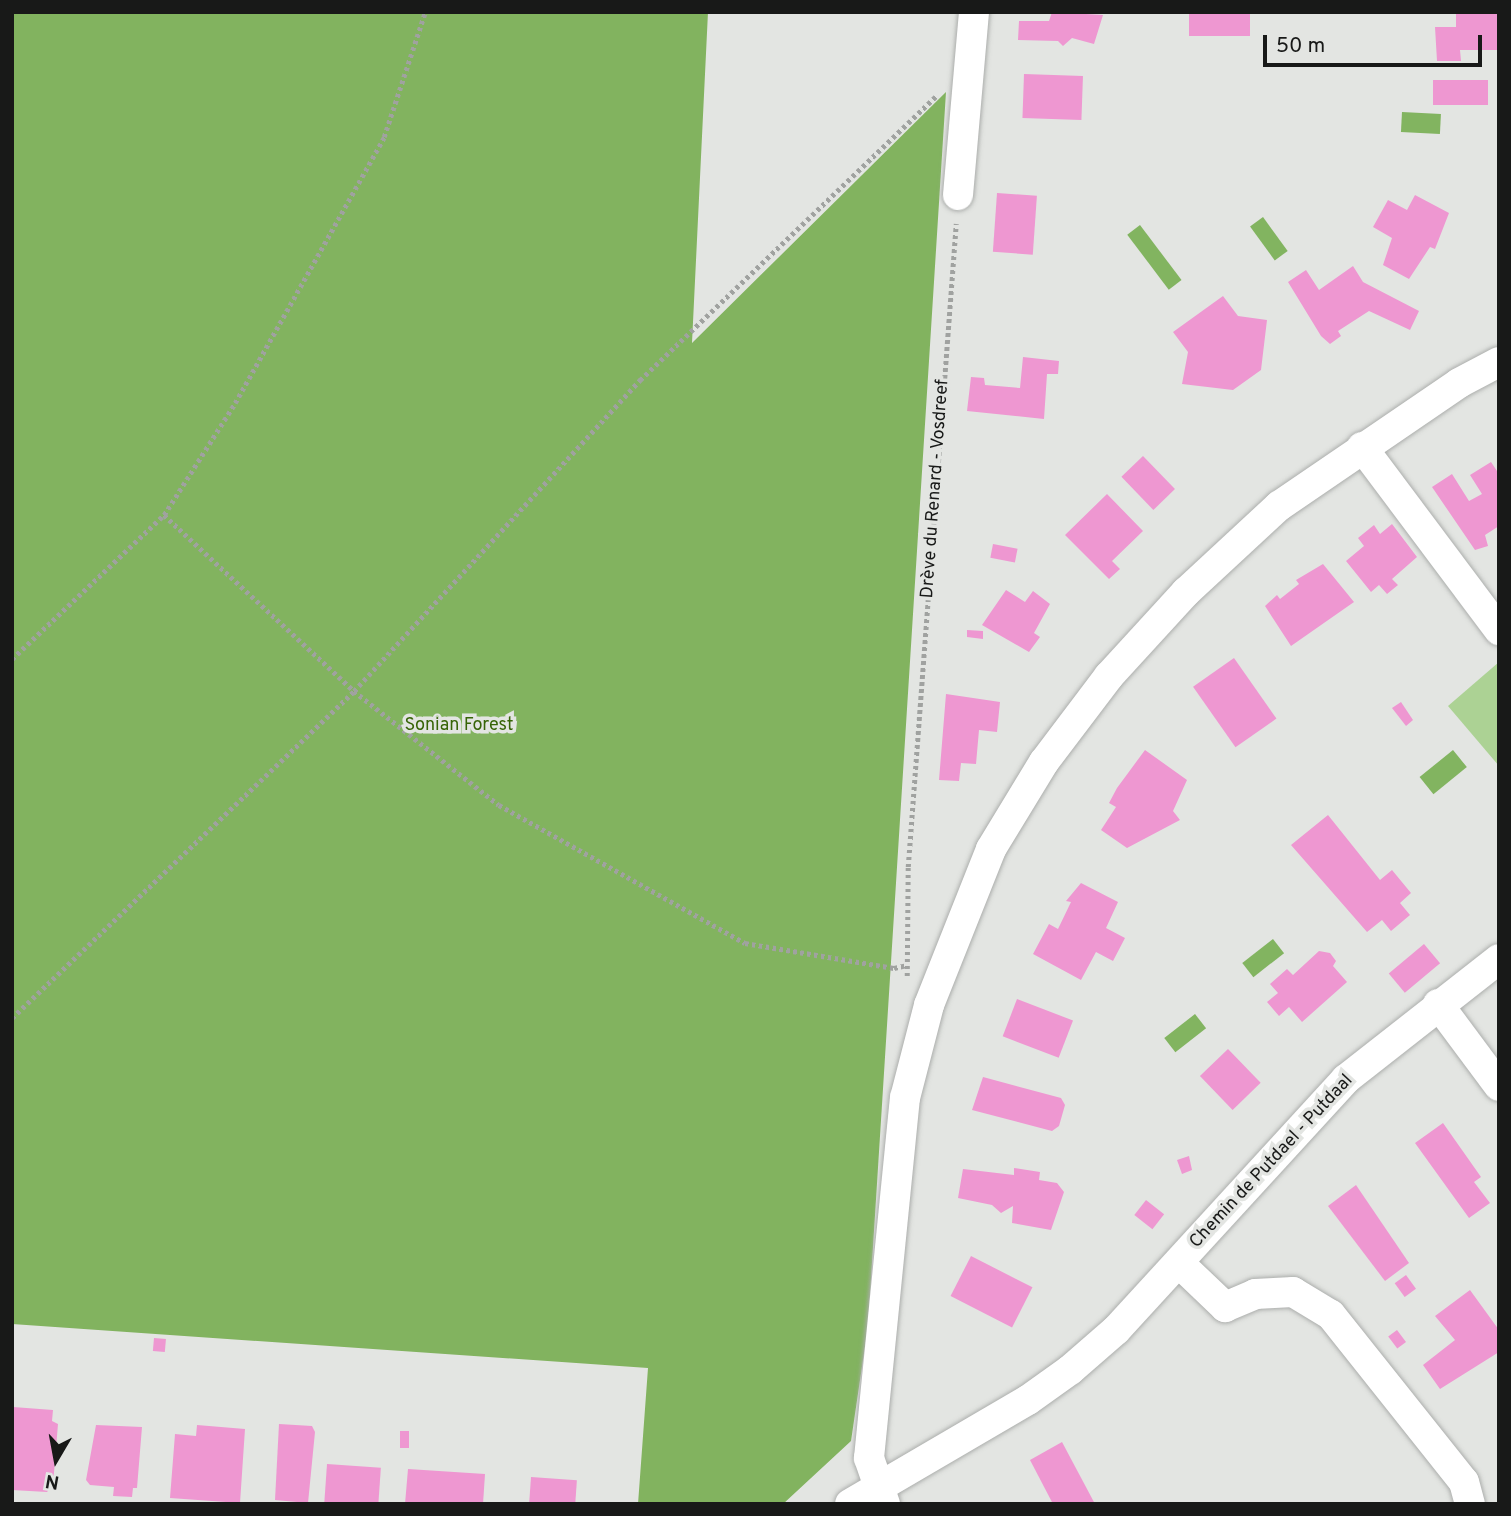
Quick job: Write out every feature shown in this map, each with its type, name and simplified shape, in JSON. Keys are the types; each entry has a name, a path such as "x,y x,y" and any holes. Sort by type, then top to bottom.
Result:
{"street":[{"path":"958,195 974,12"},
{"path":"881,1495 869,1458 905,1098 929,1005 991,849 1044,762 1109,676 1186,592 1279,506 1362,447 1499,362"},
{"path":"1362,447 1499,630"},
{"name":"Chemin de Putdael - Putdaal","path":"850,1504 881,1495 1070,1370 1116,1330 1346,1079 1438,1004 1499,959"},
{"path":"1438,1004 1499,1086"},
{"path":"1179,1263 1225,1307 1255,1294 1293,1293 1331,1315 1464,1482 1470,1504"}],"path":[{"path":"12,659 164,515 235,403 384,137 425,12"},
{"path":"12,1018 354,691 640,380 970,64"},
{"name":"Drève du Renard - Vosdreef","path":"354,691 499,805 745,943 894,968 907,965 908,867 958,195"},
{"path":"164,515 354,691"}],"shaded area":[{"path":"1402,112 1441,114 1440,134 1401,132"},
{"path":"1263,217 1288,251 1275,260 1250,226"},
{"path":"1140,225 1182,280 1169,290 1127,235"},
{"path":"1499,662 1499,766 1448,706"},
{"path":"1453,750 1467,767 1433,794 1420,777"},
{"path":"1273,939 1284,953 1253,977 1242,963"},
{"path":"1195,1014 1206,1028 1175,1052 1164,1038"}],"green space":[{"name":"Sonian Forest","path":"12,12 708,12 692,343 946,92 868,1326 851,1441 783,1504 638,1504 648,1368 12,1324"}],"building":[{"path":"1052,12 1103,15 1094,44 1072,38 1063,46 1058,41 1018,40 1019,21 1049,21"},
{"path":"1189,12 1250,12 1250,36 1189,36"},
{"path":"1456,12 1499,12 1499,50 1460,50 1461,61 1437,61 1435,27 1456,27"},
{"path":"1024,74 1083,76 1081,120 1022,118"},
{"path":"1433,80 1488,80 1488,105 1433,105"},
{"path":"997,193 1037,196 1033,255 993,252"},
{"path":"1415,195 1449,213 1435,249 1430,247 1409,279 1383,265 1392,238 1373,227 1388,200 1407,210"},
{"path":"1353,266 1363,282 1419,311 1410,330 1369,311 1338,331 1341,336 1330,344 1321,336 1288,282 1306,270 1319,290"},
{"path":"1223,296 1238,316 1267,320 1261,370 1233,390 1182,384 1188,352 1173,332"},
{"path":"1023,357 1059,361 1058,374 1047,374 1044,419 967,411 971,377 984,378 985,385 1020,388"},
{"path":"1143,456 1175,489 1153,510 1121,477"},
{"path":"1491,462 1499,474 1499,526 1485,535 1488,546 1475,550 1432,487 1452,474 1469,501 1482,494 1470,475"},
{"path":"1107,494 1143,531 1112,561 1120,569 1109,579 1065,535"},
{"path":"1392,524 1417,557 1392,579 1398,585 1387,594 1379,585 1371,592 1346,561 1364,546 1358,538 1374,525 1380,534"},
{"path":"993,544 1018,549 1015,563 990,558"},
{"path":"1323,564 1354,602 1291,646 1265,606 1277,595 1280,599 1299,584 1296,580"},
{"path":"1006,590 1025,602 1033,591 1050,604 1034,633 1040,637 1029,652 982,625"},
{"path":"967,630 983,631 983,639 967,637"},
{"path":"1234,658 1276,719 1235,747 1193,687"},
{"path":"946,694 1000,702 997,732 979,730 976,764 961,763 959,781 939,780"},
{"path":"1401,702 1413,720 1406,726 1392,708"},
{"path":"1145,750 1187,780 1173,811 1180,820 1127,848 1101,830 1116,807 1109,803 1117,788"},
{"path":"1328,815 1380,880 1392,870 1411,893 1400,903 1410,915 1391,931 1382,920 1367,932 1291,845"},
{"path":"1081,883 1118,902 1106,928 1125,938 1113,961 1096,952 1081,980 1033,954 1049,924 1058,929 1071,902 1066,901"},
{"path":"1424,944 1440,963 1405,993 1389,974"},
{"path":"1319,951 1330,953 1336,961 1333,966 1347,982 1302,1022 1289,1007 1279,1016 1267,1002 1278,993 1270,984 1287,969 1293,975"},
{"path":"1017,999 1073,1021 1059,1058 1003,1036"},
{"path":"1228,1049 1261,1083 1233,1110 1200,1076"},
{"path":"983,1077 1061,1098 1065,1105 1059,1126 1052,1131 972,1110"},
{"path":"1443,1123 1481,1177 1474,1182 1490,1203 1469,1218 1415,1143"},
{"path":"1189,1156 1192,1170 1182,1174 1177,1160"},
{"path":"1014,1168 1040,1172 1039,1180 1057,1183 1064,1192 1051,1230 1012,1223 1013,1206 1001,1213 992,1205 958,1198 963,1169 1014,1175"},
{"path":"1356,1185 1409,1263 1385,1281 1328,1206"},
{"path":"1146,1200 1164,1214 1152,1229 1134,1215"},
{"path":"971,1256 1032,1287 1012,1327 951,1296"},
{"path":"1406,1275 1416,1289 1405,1297 1395,1283"},
{"path":"1470,1290 1499,1330 1499,1352 1440,1389 1423,1365 1455,1340 1435,1316"},
{"path":"1397,1330 1406,1342 1397,1349 1388,1337"},
{"path":"154,1338 166,1339 165,1352 153,1351"},
{"path":"13,1407 53,1410 52,1421 58,1424 53,1485 47,1492 12,1490"},
{"path":"279,1424 312,1426 315,1432 308,1503 275,1500"},
{"path":"96,1425 142,1427 137,1488 133,1488 132,1497 113,1496 114,1487 90,1485 86,1480"},
{"path":"197,1425 245,1429 240,1503 170,1498 175,1434 196,1436"},
{"path":"400,1431 409,1431 409,1448 400,1448"},
{"path":"1062,1442 1095,1504 1053,1504 1030,1460"},
{"path":"327,1464 381,1468 378,1504 324,1504"},
{"path":"408,1469 485,1474 483,1504 405,1504"},
{"path":"531,1477 577,1480 575,1504 529,1504"}]}
